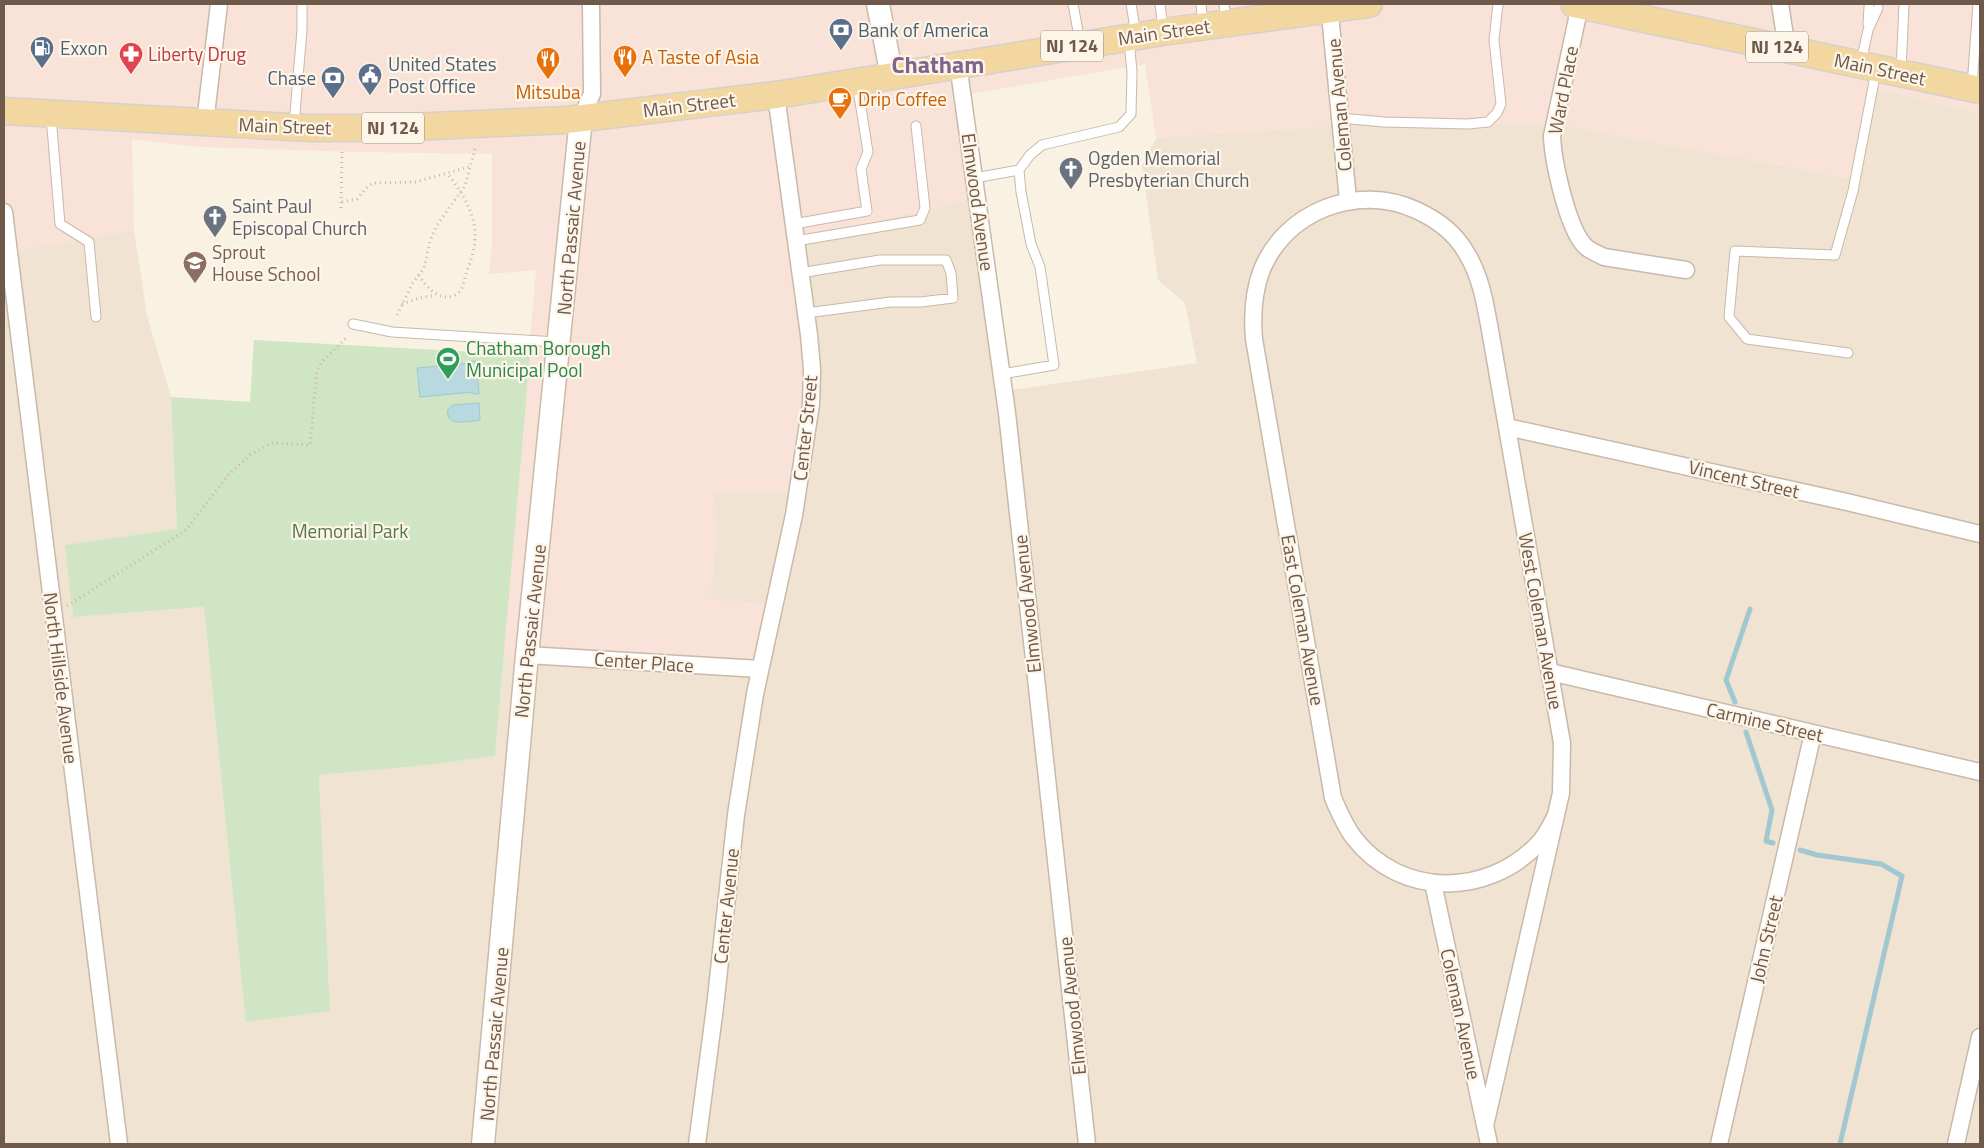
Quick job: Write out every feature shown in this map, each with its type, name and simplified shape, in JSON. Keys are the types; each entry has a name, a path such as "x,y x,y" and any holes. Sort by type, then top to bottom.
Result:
{"main road":[{"path":"878,4 892,77"},
{"name":"Main Street","path":"4,111 294,127 390,128 581,118 776,95 857,83 958,64 1163,32 1213,14 1275,13 1329,6 1368,4"},
{"name":"Main Street","path":"1581,5 1646,15 1787,49 1976,89"},
{"name":"North Passaic Avenue","path":"483,1144 527,655 560,343 581,118"}],"street":[{"path":"205,123 219,4"},
{"path":"581,118 592,94 591,4"},
{"path":"1780,4 1787,49"},
{"name":"Ward Place","path":"1581,5 1552,136 1554,158 1574,227 1584,244 1592,251 1604,256 1686,270"},
{"name":"Coleman Avenue","path":"1329,6 1348,200"},
{"name":"Elmwood Avenue","path":"958,64 1002,374 1087,1144"},
{"name":"Center Street","path":"760,669 794,515 811,404 812,370 776,95"},
{"name":"West Coleman Avenue","path":"1348,200 1383,199 1405,205 1426,215 1445,228 1461,244 1478,275 1482,286 1562,743 1561,793 1485,1126"},
{"name":"East Coleman Avenue","path":"1348,200 1326,207 1305,218 1280,241 1262,271 1255,293 1252,316 1254,339 1333,798 1342,820 1355,839 1371,855 1390,869 1411,878 1433,883 1464,883 1501,872 1520,860 1538,844 1545,836 1556,815"},
{"name":"North Hillside Avenue","path":"4,212 119,1144"},
{"name":"Vincent Street","path":"1507,427 1847,502 1980,534"},
{"name":"Center Place","path":"527,655 760,669"},
{"name":"Center Avenue","path":"697,1144 715,1007 736,815 760,669"},
{"name":"Carmine Street","path":"1550,672 1980,772"},
{"name":"John Street","path":"1719,1144 1813,733"},
{"name":"Coleman Avenue","path":"1433,883 1489,1144"},
{"path":"1956,1144 1980,1037"}],"lane":[{"path":"294,127 302,30 302,4"},
{"path":"1073,4 1080,45"},
{"path":"1002,374 1054,365 1040,267 1031,244 1021,192 1019,170 1030,155 1042,145 1119,127 1131,114 1131,4"},
{"path":"1160,4 1163,32"},
{"path":"1340,118 1384,122 1468,124 1488,122 1497,113 1501,104 1494,40 1498,4"},
{"path":"1848,353 1746,339 1729,317 1735,251 1834,255 1853,192 1879,68 1904,4"},
{"path":"1976,89 1978,4"},
{"path":"1873,7 1868,30 1879,68"},
{"path":"794,224 868,211 860,169 868,152 857,83"},
{"path":"51,114 60,224 89,242 96,317"},
{"path":"796,241 920,220 925,208 916,126"},
{"path":"975,178 1019,170"},
{"path":"800,273 880,260 946,260 951,273 953,298 921,302 891,302 806,314"},
{"path":"353,324 392,332 560,343"}],"path":[{"path":"397,315 412,284 424,268 434,233 465,186 476,145"},
{"path":"341,208 342,148"},
{"path":"342,202 358,199 372,183 408,183 469,167"},
{"path":"419,275 425,286 438,295 446,297 454,295 460,291 474,253 474,225 462,192 447,173"},
{"path":"401,304 418,298 438,295"},
{"path":"66,607 186,530 228,476 243,461 261,448 272,443 310,445 317,370 322,362 346,338"}],"shaded area":[{"path":"4,4 1980,4 1980,114 1873,88 1850,178 1554,124 1384,122 1156,138 1145,64 963,95 978,197 796,241 812,401 798,492 713,492 716,532 710,600 776,604 759,671 504,655 536,270 489,274 492,242 492,154 202,147 132,139 134,230 9,252 4,230"},
{"path":"1873,88 1980,114 1980,1144 4,1144 4,230 9,252 134,230 147,316 171,397 177,529 66,545 73,617 204,607 246,1021 330,1011 319,775 419,766 495,756 504,655 759,671 775,604 710,600 716,532 713,492 796,241 978,197 1005,391 1197,363 1185,303 1158,280 1142,166 1156,138 1384,122 1554,124 1849,178"}],"green space":[{"name":"Memorial Park","path":"254,340 530,355 495,756 419,766 319,775 330,1011 246,1022 204,607 73,617 65,545 177,529 171,397 250,402"}],"water":[{"name":"Chatham Borough Municipal Pool","path":"470,361 476,361 479,394 473,394 473,392 420,397 417,368 470,363"},
{"path":"479,403 480,420 458,422 450,419 448,415 448,409 453,405"}],"waterway":[{"path":"1735,702 1726,680 1750,609"},
{"path":"1746,732 1772,810 1766,841 1773,843"},
{"path":"1800,850 1817,855 1881,864 1902,876 1840,1144"}],"place":[{"name":"Bank of America","path":"841,51"},
{"name":"Exxon","path":"42,69"},
{"name":"Liberty Drug","path":"131,75"},
{"name":"A Taste of Asia","path":"625,78"},
{"name":"Mitsuba","path":"548,80"},
{"name":"United States Post Office","path":"370,96"},
{"name":"Chase","path":"333,99"},
{"name":"Drip Coffee","path":"840,120"},
{"name":"Ogden Memorial Presbyterian Church","path":"1071,190"},
{"name":"Saint Paul Episcopal Church","path":"215,238"},
{"name":"Sprout House School","path":"195,284"},
{"name":"Chatham Borough Municipal Pool","path":"448,380"}],"district":[{"name":"Chatham","path":"938,65"}]}
